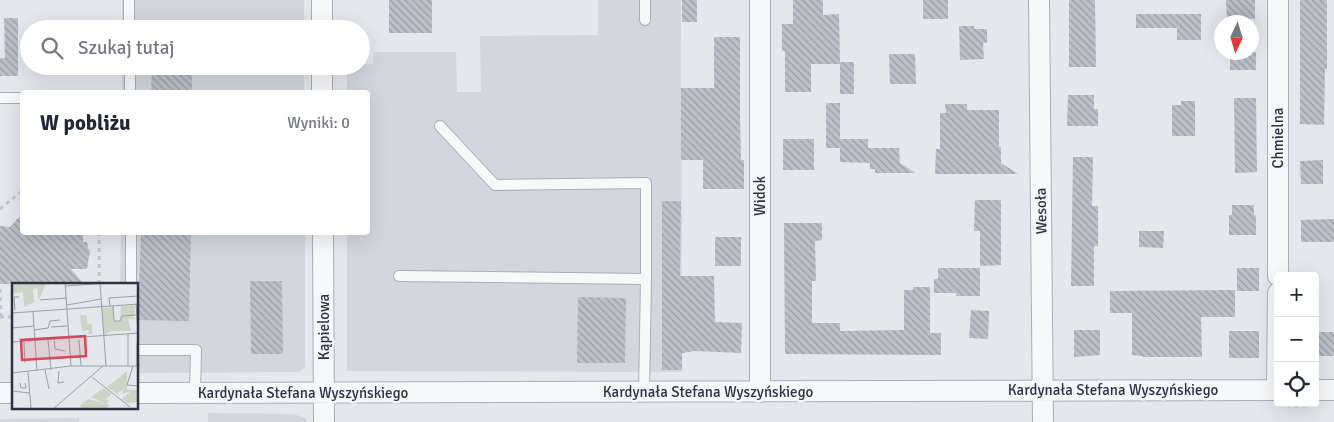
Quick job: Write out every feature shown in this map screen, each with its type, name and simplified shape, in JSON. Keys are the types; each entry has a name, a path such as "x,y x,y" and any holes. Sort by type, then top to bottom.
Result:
{"street":[{"path":"322,0 322,20"},
{"name":"Widok","path":"760,0 760,392"},
{"name":"Wesoła","path":"1039,0 1043,422"},
{"name":"Chmielna","path":"1278,0 1278,272"},
{"path":"322,75 322,90"},
{"name":"Kąpielowa","path":"323,235 324,422"},
{"path":"1278,317 1278,362"},
{"name":"Kardynała Stefana Wyszyńskiego","path":"139,393 1274,390"},
{"path":"1319,390 1334,390"}],"lane":[{"path":"129,0 129,20"},
{"path":"645,0 645,20"},
{"path":"130,75 130,90"},
{"path":"0,98 20,98"},
{"path":"440,126 495,185 646,183 644,392"},
{"path":"131,235 131,283"},
{"path":"399,276 646,279"},
{"path":"139,350 196,350 196,393"}],"path":[{"path":"0,210 20,193"},
{"path":"99,235 99,283"},
{"path":"0,289 0,317"}],"shaded area":[{"path":"122,0 304,0 304,20 122,20"},
{"path":"598,0 681,0 682,372 347,371 347,235 370,235 370,90 347,90 347,75 370,75 370,64 373,64 374,52 456,52 457,92 481,92 480,36 598,35"},
{"path":"122,75 304,75 304,90 122,90"},
{"path":"121,235 305,235 305,367 299,372 139,373 139,283 120,283"},
{"path":"208,413 293,414 306,418 306,422 208,422"},
{"path":"79,418 79,422 0,422 0,419"}],"building":[{"path":"389,0 432,0 432,33 389,33"},
{"path":"682,0 697,0 697,22 682,22"},
{"path":"793,0 823,0 823,15 839,14 840,62 854,62 854,94 840,94 840,64 811,64 811,92 785,92 785,51 782,51 782,24 793,24"},
{"path":"923,0 948,0 948,19 923,19"},
{"path":"1069,0 1095,0 1096,67 1069,67"},
{"path":"1226,0 1255,0 1255,15 1227,15"},
{"path":"1300,0 1327,0 1327,69 1325,69 1324,125 1300,124"},
{"path":"1136,14 1201,14 1201,40 1177,40 1177,28 1136,28"},
{"path":"4,18 18,18 18,76 0,76 0,58 5,58"},
{"path":"959,26 974,26 974,29 987,29 987,43 983,43 984,59 960,60"},
{"path":"714,37 740,37 741,160 744,160 744,189 703,189 703,160 681,160 681,88 714,88"},
{"path":"889,54 915,54 916,84 890,84"},
{"path":"1230,60 1256,60 1256,70 1230,70"},
{"path":"152,75 192,75 192,90 151,90"},
{"path":"1068,95 1094,95 1094,109 1098,109 1098,126 1067,126"},
{"path":"1234,98 1256,98 1257,172 1235,173"},
{"path":"1181,101 1195,101 1195,136 1172,136 1172,105 1181,105"},
{"path":"826,103 840,103 840,148 826,148"},
{"path":"945,104 967,104 967,110 999,110 1001,163 1018,174 935,174 936,149 940,149 940,113 946,113"},
{"path":"783,139 814,139 814,170 783,170"},
{"path":"840,139 868,139 868,148 899,148 900,163 915,173 875,173 875,169 870,169 870,163 840,162"},
{"path":"1073,157 1093,157 1092,206 1098,206 1098,246 1094,246 1094,286 1071,286"},
{"path":"1323,160 1323,184 1301,184 1300,161"},
{"path":"975,200 1001,200 1001,265 980,266 980,231 974,231"},
{"path":"662,201 681,201 680,276 714,276 715,322 742,323 741,353 695,351 682,353 682,370 662,370"},
{"path":"1232,205 1254,205 1256,235 1229,235 1229,215 1232,215"},
{"path":"20,216 20,235 83,235 83,242 87,242 90,251 87,269 71,269 83,283 0,284 0,226 10,227"},
{"path":"1334,219 1334,242 1301,242 1301,220"},
{"path":"784,223 822,223 822,240 815,241 816,281 812,281 812,323 840,323 840,331 904,330 904,290 913,290 913,287 930,287 930,333 941,333 941,355 785,354"},
{"path":"1139,231 1164,231 1163,248 1139,247"},
{"path":"141,235 191,235 189,321 139,320"},
{"path":"715,237 741,237 741,266 715,266"},
{"path":"938,268 980,268 980,296 956,296 956,293 934,293 934,279 938,279"},
{"path":"1237,268 1259,268 1259,291 1237,291"},
{"path":"250,281 282,281 283,354 251,354"},
{"path":"1235,290 1235,317 1201,317 1202,357 1143,357 1132,355 1132,313 1110,313 1110,291"},
{"path":"578,297 626,298 625,363 577,363"},
{"path":"971,310 989,311 988,339 969,338"},
{"path":"1074,330 1100,330 1100,355 1074,357"},
{"path":"1229,331 1259,331 1259,358 1229,358"},
{"path":"1319,332 1334,332 1334,356 1319,356"}]}
